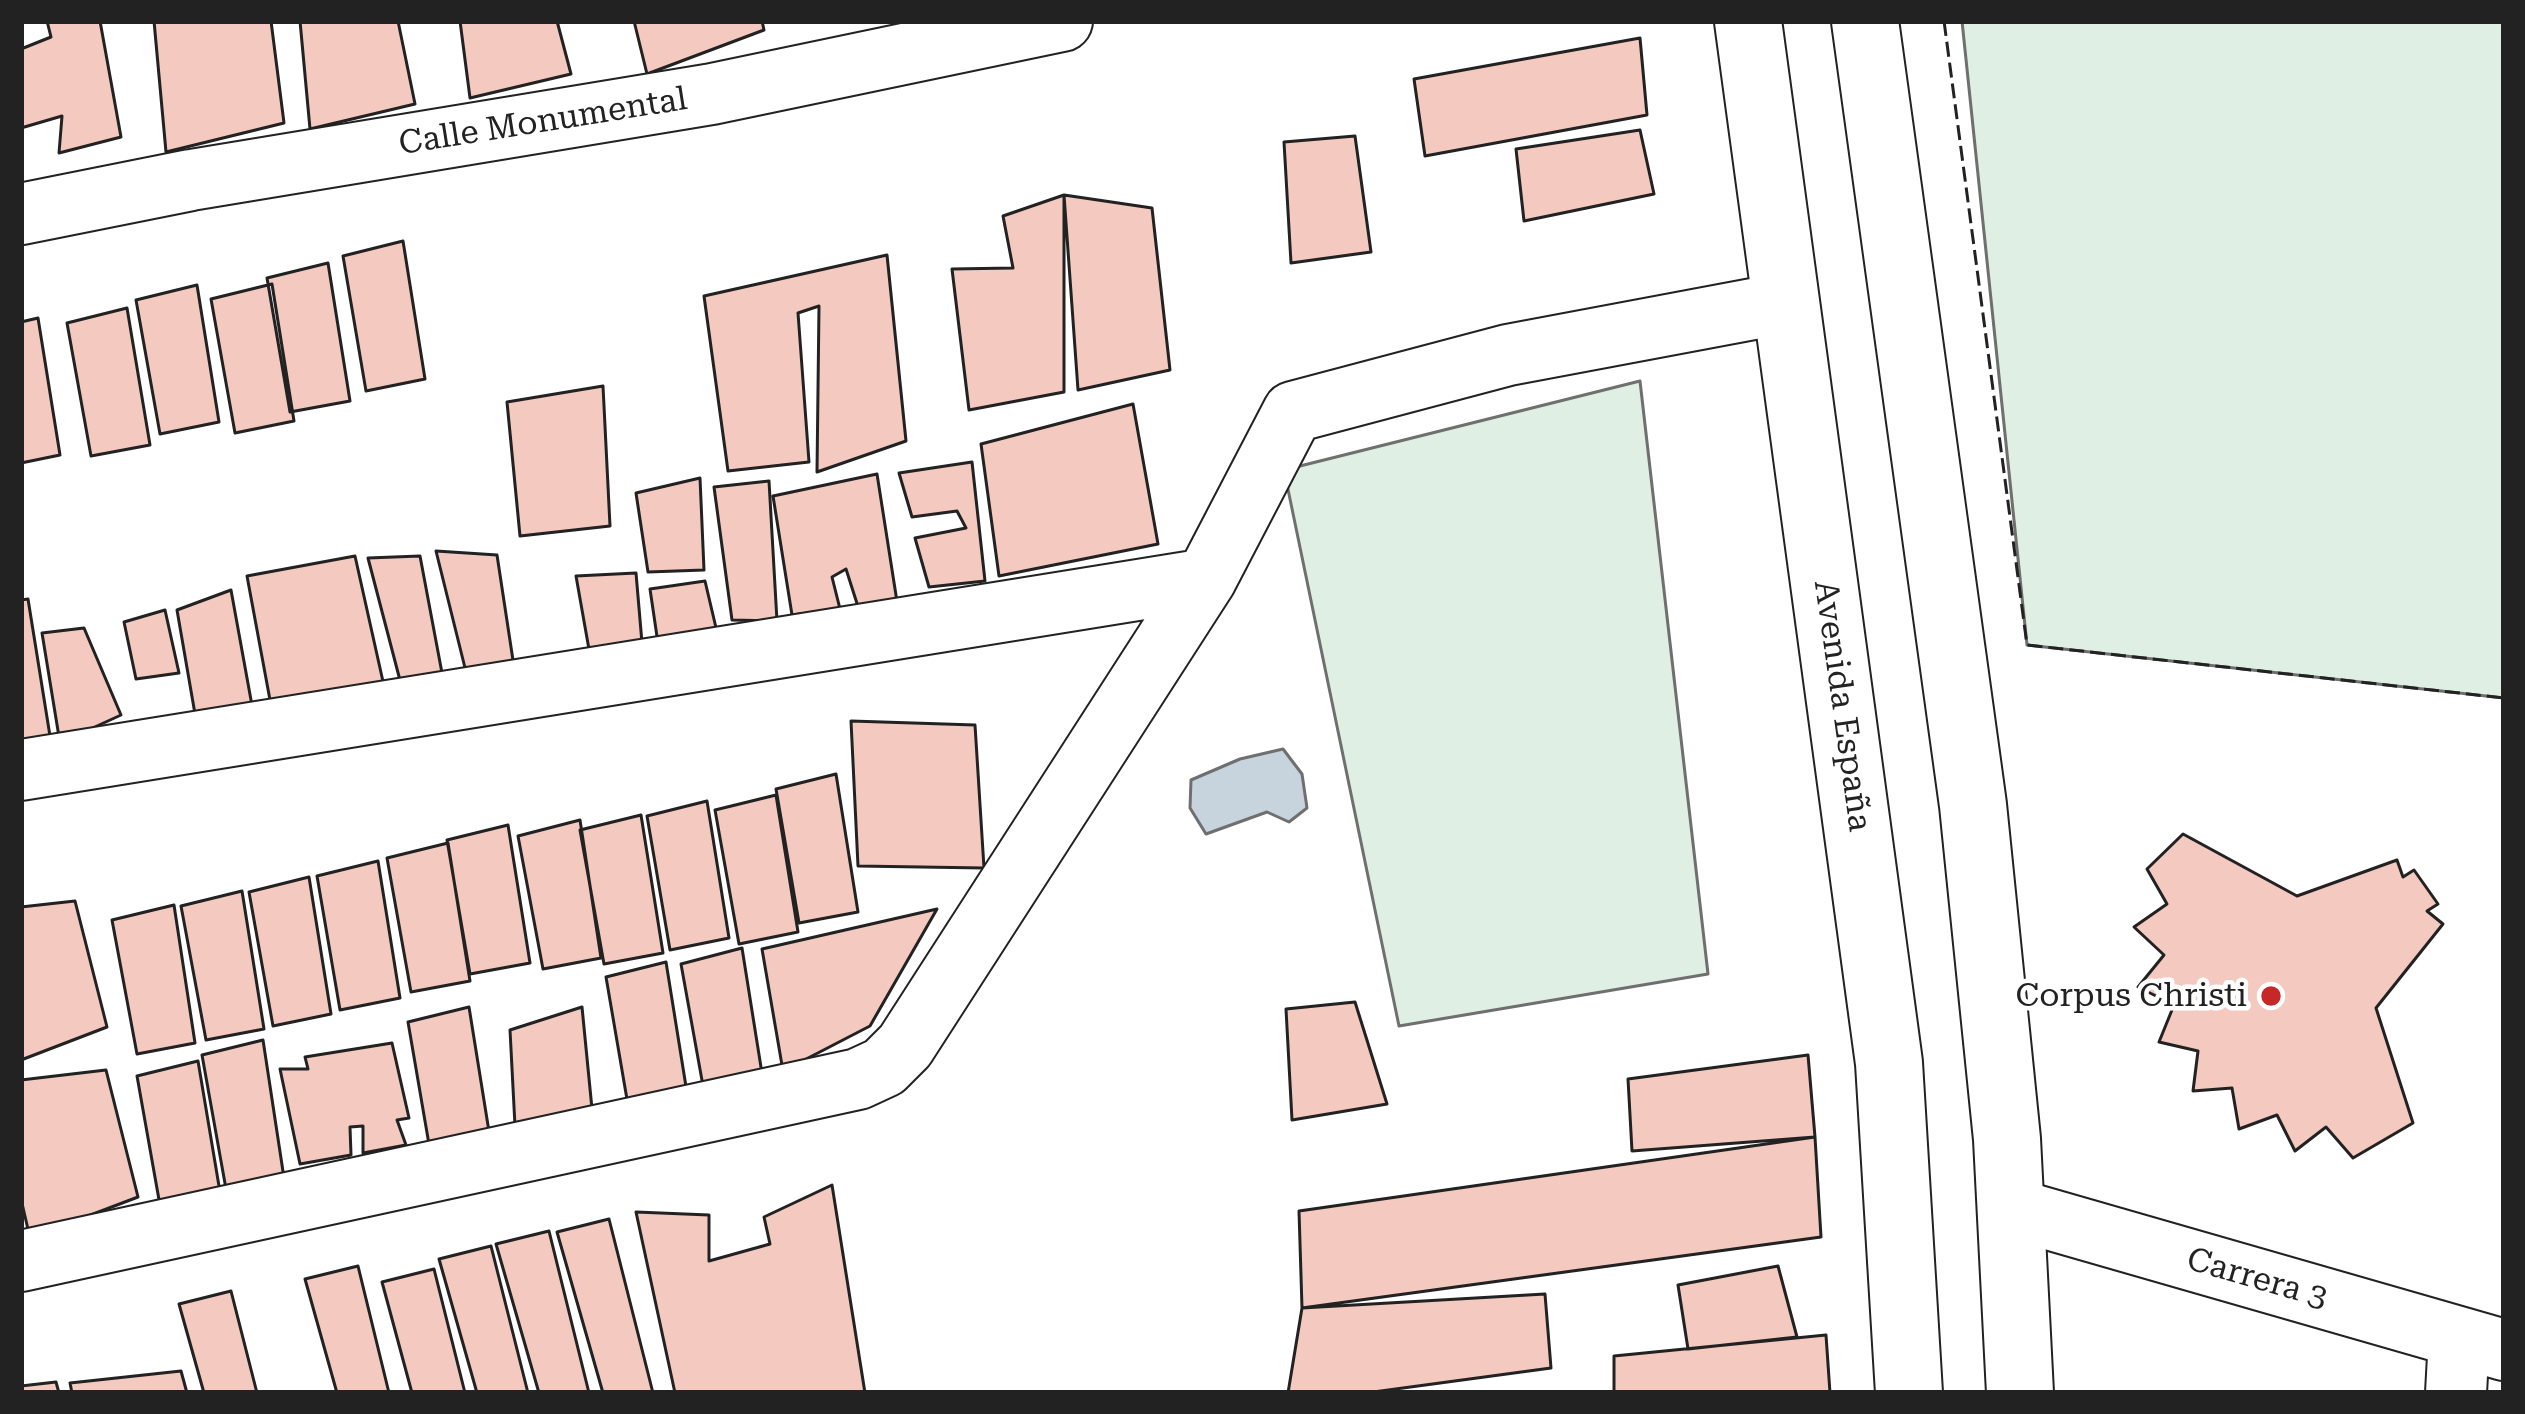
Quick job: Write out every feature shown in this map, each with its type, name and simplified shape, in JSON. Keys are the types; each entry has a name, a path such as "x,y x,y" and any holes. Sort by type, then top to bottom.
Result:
{"street":[{"name":"Calle Monumental","path":"21,214 191,180 712,94 1063,21"},
{"name":"Avenida España","path":"1748,21 1889,1063 1909,1393"},
{"path":"1865,21 1972,805 2007,1139 2020,1393"},
{"path":"21,1261 858,1079 884,1067 905,1046 1206,579 1293,412 1508,355 1785,304"},
{"path":"21,770 1206,579"},
{"name":"Carrera 3","path":"2010,1208 2473,1360"}],"green space":[{"path":"1962,21 2504,21 2504,698 2027,645"},
{"path":"1640,381 1708,974 1399,1026 1284,470"}],"shaded area":[{"path":"1283,749 1302,774 1307,808 1289,822 1267,812 1206,834 1190,808 1191,780 1240,759"}],"building":[{"path":"47,21 100,21 121,137 59,153 62,116 21,128 21,49 51,37"},
{"path":"154,21 271,21 284,123 166,152"},
{"path":"300,21 398,21 415,104 310,129"},
{"path":"460,21 557,21 571,74 470,98"},
{"path":"634,21 762,21 764,30 647,74"},
{"path":"1640,38 1647,115 1425,156 1414,79"},
{"path":"1640,130 1654,194 1524,221 1516,149"},
{"path":"1355,136 1371,252 1291,263 1284,142"},
{"path":"1064,195 1152,208 1170,370 1078,390"},
{"path":"1064,195 1064,392 969,410 952,269 1013,268 1003,216"},
{"path":"403,241 425,379 366,391 343,256"},
{"path":"887,255 906,441 817,472 819,306 798,313 809,462 728,471 704,296"},
{"path":"328,263 350,401 290,412 267,278"},
{"path":"272,284 294,421 235,433 211,299"},
{"path":"197,285 219,422 160,434 136,300"},
{"path":"127,308 150,445 91,456 67,323"},
{"path":"38,318 60,455 21,463 21,322"},
{"path":"603,386 610,526 520,536 507,402"},
{"path":"1133,404 1158,544 999,576 981,444"},
{"path":"972,462 985,581 929,587 915,538 966,528 957,511 912,517 899,473"},
{"path":"877,474 898,608 861,616 846,569 832,577 840,609 792,615 773,496"},
{"path":"700,478 704,570 648,572 636,493"},
{"path":"769,481 777,621 732,620 714,487"},
{"path":"436,551 497,555 516,680 469,684"},
{"path":"355,556 384,686 270,700 247,576"},
{"path":"420,556 442,673 402,688 368,558"},
{"path":"636,573 642,643 590,655 576,576"},
{"path":"705,581 721,649 660,657 650,589"},
{"path":"231,590 255,722 195,714 177,610"},
{"path":"28,599 50,736 21,742 21,600"},
{"path":"165,610 179,673 136,679 124,622"},
{"path":"84,628 121,715 60,743 42,633"},
{"path":"851,721 975,725 984,868 858,866"},
{"path":"836,774 858,912 799,923 776,789"},
{"path":"776,795 798,932 739,944 715,810"},
{"path":"707,801 729,938 670,950 647,816"},
{"path":"641,815 663,953 604,964 580,830"},
{"path":"580,820 601,958 543,969 518,836"},
{"path":"508,825 530,963 470,974 447,840"},
{"name":"Corpus Christi","path":"2183,834 2297,896 2397,860 2403,877 2414,870 2438,904 2427,911 2443,924 2376,1008 2413,1123 2353,1158 2326,1127 2295,1151 2277,1115 2239,1129 2232,1088 2193,1091 2198,1051 2159,1042 2174,1005 2138,987 2164,955 2134,927 2167,904 2147,869"},
{"path":"448,843 470,981 411,992 387,858"},
{"path":"378,861 400,998 340,1010 317,876"},
{"path":"309,877 331,1014 273,1026 249,892"},
{"path":"242,891 264,1029 206,1040 181,906"},
{"path":"75,901 107,1027 21,1060 21,907"},
{"path":"174,905 195,1043 137,1054 112,920"},
{"path":"937,909 870,1026 783,1071 762,949"},
{"path":"742,948 764,1086 705,1097 681,964"},
{"path":"666,962 688,1099 629,1111 606,977"},
{"path":"1355,1002 1387,1104 1292,1120 1286,1009"},
{"path":"469,1007 491,1144 431,1156 408,1022"},
{"path":"582,1007 592,1109 515,1126 510,1030"},
{"path":"263,1040 284,1178 226,1189 202,1055"},
{"path":"392,1043 409,1118 397,1120 406,1145 363,1153 363,1126 350,1127 351,1155 300,1164 280,1069 308,1069 305,1057"},
{"path":"1808,1055 1815,1137 1632,1151 1628,1079"},
{"path":"198,1061 221,1198 161,1211 137,1076"},
{"path":"106,1070 138,1197 30,1238 21,1199 21,1080"},
{"path":"1815,1137 1821,1237 1302,1308 1299,1211"},
{"path":"832,1185 865,1393 675,1393 636,1212 709,1215 709,1261 770,1244 764,1217"},
{"path":"609,1219 653,1393 603,1393 557,1232"},
{"path":"549,1231 589,1393 539,1393 496,1244"},
{"path":"491,1246 528,1393 477,1393 439,1259"},
{"path":"358,1266 389,1393 337,1393 305,1279"},
{"path":"1778,1266 1797,1337 1688,1349 1678,1285"},
{"path":"434,1269 465,1393 412,1393 382,1282"},
{"path":"231,1291 257,1393 204,1393 179,1304"},
{"path":"1545,1294 1551,1368 1366,1393 1288,1393 1302,1308"},
{"path":"1826,1335 1830,1393 1614,1393 1614,1356"},
{"path":"181,1371 187,1393 72,1393 70,1383"},
{"path":"56,1382 59,1393 21,1393 21,1386"}],"fence":[{"path":"1944,21 2027,645 2504,698"}],"place":[{"name":"Corpus Christi","path":"2271,996"}]}
